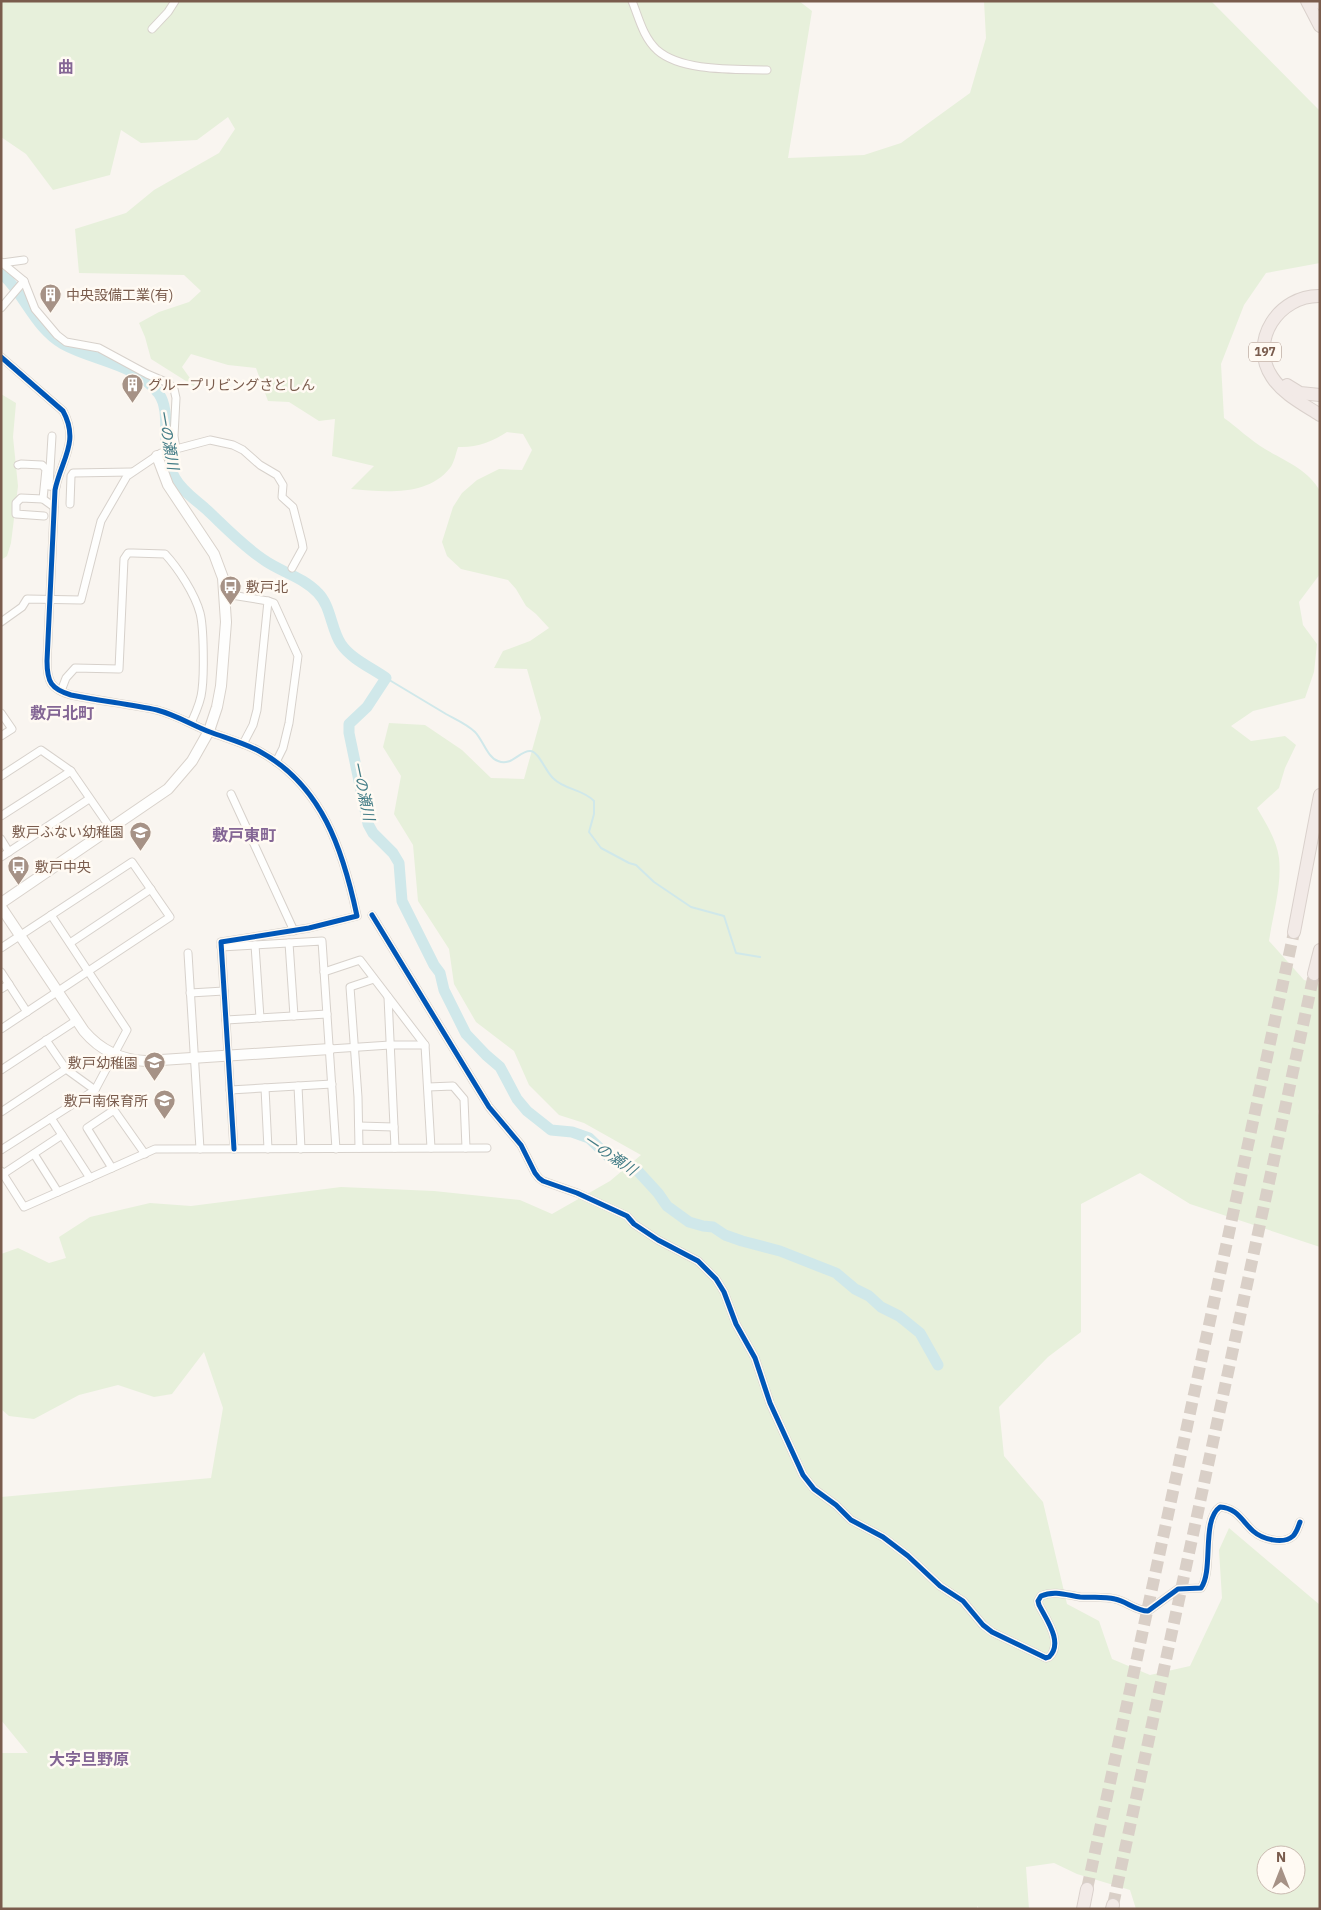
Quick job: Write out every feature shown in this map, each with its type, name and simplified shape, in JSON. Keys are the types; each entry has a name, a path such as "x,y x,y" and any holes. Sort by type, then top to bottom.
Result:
{"highway":[{"path":"1307,1 1320,26"},
{"name":"197","path":"1320,296 1301,299 1283,308 1269,327 1264,346 1265,358 1272,377 1280,387 1320,415"},
{"name":"197","path":"1320,302 1306,303 1293,308 1280,320 1272,336 1270,349 1276,372 1287,385 1300,393 1320,395"},
{"path":"1294,932 1320,795"},
{"path":"1314,974 1320,950"},
{"path":"1083,1909 1087,1889"}],"street":[{"path":"152,29 168,12 175,1"},
{"path":"632,1 645,34 657,50 673,59 708,68 767,70"},
{"path":"2,263 24,260"},
{"path":"2,263 22,283 36,309 66,342 99,348 168,383 174,389 176,398 175,449"},
{"path":"1,308 22,283"},
{"path":"1,357 63,411 69,422 71,442 56,487 54,507 47,672 54,687 60,691 92,699 160,711 244,744 276,762 297,780 319,806 334,836 357,916 294,931 221,942 234,1149"},
{"path":"52,436 49,486 56,487"},
{"path":"1,622 22,606 27,599 81,600 101,521 127,476 159,454 210,440 233,445 249,454 260,465 277,474 283,485 282,497 292,507 303,548 292,568"},
{"path":"1,903 155,800 168,789 192,761 209,731 217,708 221,686 226,622 223,578 217,561 194,522 168,485 159,454"},
{"path":"18,465 42,465 46,468 43,499"},
{"path":"70,504 71,476 73,473 131,472"},
{"path":"44,516 16,514 16,503 22,498 43,499 54,507"},
{"path":"60,691 66,678 74,668 119,669 124,559 128,554 133,553 165,554 194,596 200,614 202,689 200,702 191,723"},
{"path":"225,594 274,603 298,656 289,723 283,748 276,762"},
{"path":"244,744 253,725 256,710 268,601"},
{"path":"1,713 12,729 1,736"},
{"path":"1,776 40,750 71,771 109,826"},
{"path":"1,816 71,771"},
{"path":"231,794 294,931"},
{"path":"1,857 90,798"},
{"path":"1,840 9,852"},
{"path":"1,948 132,862 170,917 1,1029"},
{"path":"70,943 150,888"},
{"path":"1,907 91,1039 114,1054 136,1060 390,1045 425,1045"},
{"path":"1,1150 95,1090 127,1030 51,915"},
{"path":"372,915 490,1107 521,1145 535,1173 543,1181 577,1193 626,1216 646,1232 698,1261 710,1272 724,1292 736,1324 755,1358 770,1404 803,1475 814,1489 836,1505 851,1520 883,1537 908,1556 940,1586 963,1601 983,1625 992,1632 1046,1658 1049,1657 1052,1655 1055,1639 1039,1605 1038,1601 1041,1596 1060,1592 1080,1597 1115,1598 1142,1611 1148,1611 1175,1590 1201,1588 1203,1586 1206,1579 1208,1544 1213,1515 1220,1507 1228,1507 1237,1513 1253,1531 1269,1539 1284,1540 1292,1537 1300,1522"},
{"path":"221,948 322,941 336,1148"},
{"path":"289,943 294,1016"},
{"path":"255,945 260,1018"},
{"path":"188,953 200,1149"},
{"path":"324,972 360,960 425,1045 431,1148"},
{"path":"1,972 27,1012"},
{"path":"359,1148 350,987 374,979"},
{"path":"1,989 9,984"},
{"path":"190,993 224,991"},
{"path":"388,997 395,1148"},
{"path":"226,1020 327,1014"},
{"path":"1,1070 77,1020"},
{"path":"46,1040 66,1069 95,1090"},
{"path":"1,1112 66,1069"},
{"path":"230,1090 332,1084"},
{"path":"298,1086 302,1149"},
{"path":"428,1086 453,1086 464,1099 466,1148"},
{"path":"264,1088 268,1149"},
{"path":"112,1168 86,1128 114,1110 145,1154"},
{"path":"51,1118 90,1178"},
{"path":"359,1126 394,1127"},
{"path":"62,1135 3,1177 24,1207 155,1150 487,1148"},
{"path":"34,1154 58,1192"}],"green space":[{"path":"1,1 799,1 812,11 788,158 864,155 901,143 970,93 986,38 984,1 1211,1 1320,111 1320,263 1266,273 1244,305 1221,364 1224,418 1260,445 1303,471 1320,491 1320,574 1299,602 1303,625 1317,644 1314,672 1305,698 1253,711 1231,726 1251,741 1285,736 1296,745 1285,768 1279,788 1257,808 1274,839 1280,868 1269,941 1304,980 1320,984 1320,1107 1318,1111 1320,1120 1320,1247 1190,1204 1140,1173 1081,1204 1081,1332 1048,1357 999,1407 1004,1456 1043,1502 1067,1604 1099,1621 1112,1659 1150,1675 1190,1666 1222,1598 1219,1550 1229,1528 1320,1605 1320,1909 1136,1909 1130,1890 1077,1874 1054,1863 1026,1867 1029,1909 980,1909 977,1906 977,1909 1,1909 1,1753 28,1753 1,1720 1,1497 211,1478 223,1408 204,1352 172,1394 154,1397 118,1385 79,1395 34,1419 9,1416 1,1409 1,1254 18,1248 49,1263 66,1258 59,1237 90,1217 150,1203 191,1206 341,1187 434,1191 520,1200 552,1214 610,1181 641,1155 584,1123 559,1115 529,1085 514,1051 476,1022 454,984 449,949 418,901 413,845 394,814 401,776 383,747 389,723 425,725 462,750 491,778 524,779 541,718 527,669 494,668 503,651 530,641 549,628 526,606 508,580 461,569 447,556 442,542 453,507 462,493 477,480 499,469 522,470 532,450 523,434 507,432 484,444 458,447 450,468 429,484 417,488 404,491 351,489 374,466 332,456 335,419 319,421 289,402 268,401 256,368 228,365 191,354 182,367 197,388 151,359 139,323 159,312 189,302 201,291 184,275 79,273 75,229 126,213 154,190 219,153 235,129 228,117 197,140 141,143 121,130 110,175 53,190 26,154 1,137"},
{"path":"1,394 16,403 13,437 18,486 11,543 7,556 1,560"}],"waterway":[{"name":"一の瀬川","path":"1,273 17,291 44,329 53,337 75,350 126,369 150,384 159,394 164,405 168,460 173,474 181,487 256,555 312,587 326,604 338,638 345,649 356,659 386,678 367,707 349,724 349,733 368,824 373,833 393,853 399,863 402,901 434,965 440,973 444,990 466,1034 500,1067 517,1099 527,1111 551,1130 572,1132 589,1138 610,1158 636,1169 667,1206 689,1222 713,1227 725,1235 780,1251 836,1273 855,1289 869,1296 881,1307 899,1316 920,1333 938,1365"},
{"path":"386,678 475,732 494,759 507,762 522,753 533,752 558,783 585,794 594,801 594,814 589,832 601,848 636,865 654,882 691,907 724,916 736,953 760,957"}],"tunnel":[{"path":"1087,1889 1294,932"},
{"path":"1113,1905 1314,974"}],"cycle path":[{"path":"1,357 63,411 70,432 68,451 55,490 47,661 49,679 52,684 59,690 71,695 164,712 259,751 281,765 299,782 314,801 326,822 345,867 357,916 309,928 221,942 234,1149"},
{"path":"372,915 489,1107 521,1145 539,1178 627,1216 634,1224 658,1240 698,1261 716,1279 724,1292 736,1324 755,1358 770,1403 803,1475 814,1489 836,1505 851,1520 883,1537 908,1556 940,1586 963,1601 983,1625 992,1632 1046,1658 1049,1657 1055,1645 1052,1631 1039,1605 1038,1601 1041,1596 1056,1593 1080,1597 1111,1598 1148,1611 1178,1589 1201,1588 1207,1570 1211,1523 1214,1513 1220,1507 1235,1512 1257,1534 1273,1540 1289,1539 1293,1536 1300,1522"}],"place":[{"name":"中央設備工業(有)","path":"50,314"},
{"name":"グループリビングさとしん","path":"132,404"},
{"name":"敷戸北","path":"230,606"},
{"name":"敷戸ふない幼稚園","path":"140,851"},
{"name":"敷戸中央","path":"19,886"},
{"name":"敷戸幼稚園","path":"154,1082"},
{"name":"敷戸南保育所","path":"164,1120"}],"district":[{"name":"曲","path":"66,67"},
{"name":"敷戸北町","path":"62,713"},
{"name":"敷戸東町","path":"244,835"},
{"name":"大字旦野原","path":"89,1759"}]}
